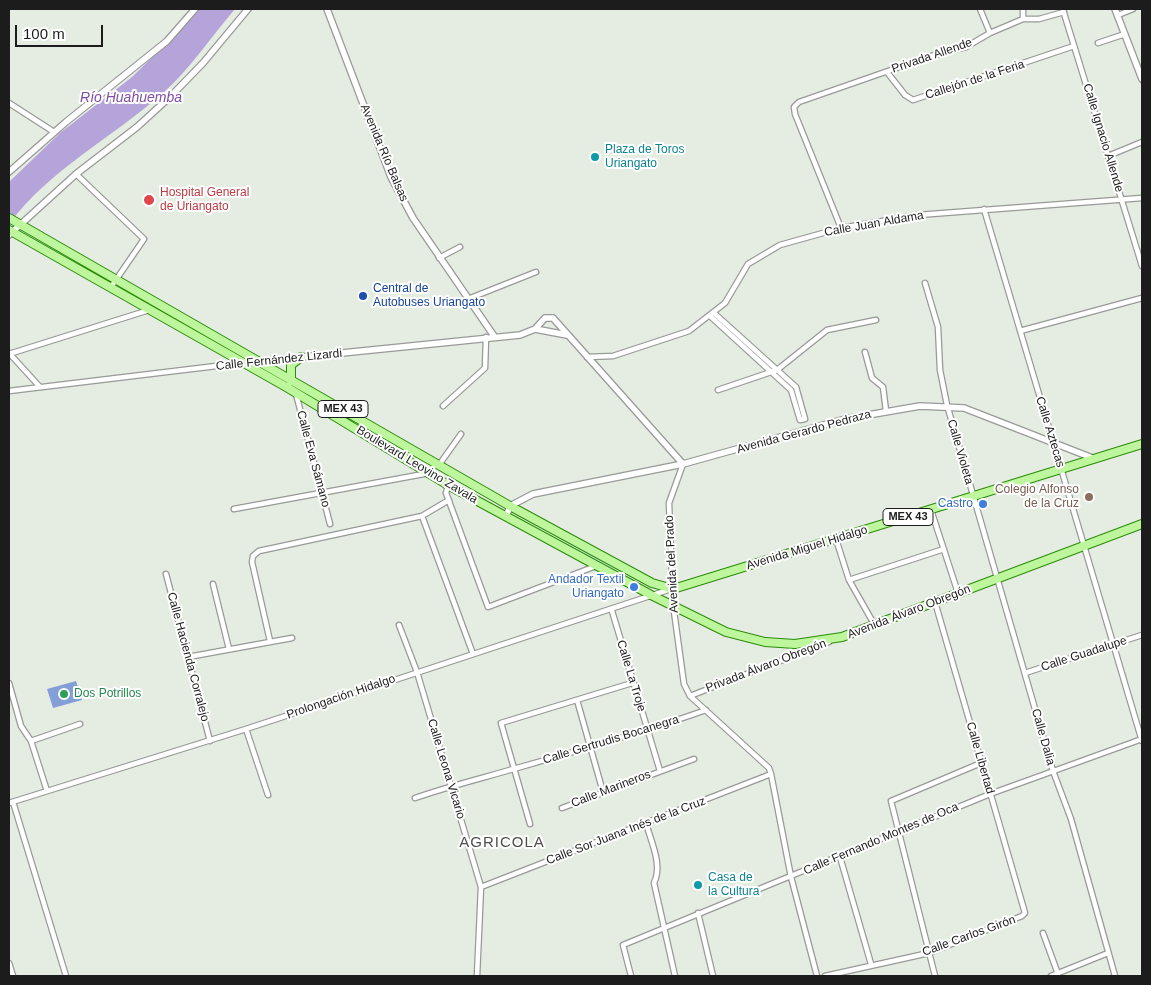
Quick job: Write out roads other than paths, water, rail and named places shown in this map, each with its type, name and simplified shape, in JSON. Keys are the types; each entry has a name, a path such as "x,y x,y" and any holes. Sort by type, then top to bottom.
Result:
{"main road":[{"name":"Boulevard Leovino Zavala","path":"9,218 510,506 652,583 673,589"},
{"name":"Boulevard Leovino Zavala","path":"10,232 288,388 448,485 596,566 672,604"},
{"path":"288,388 292,380 290,375 291,364 301,358"},
{"name":"Avenida Miguel Hidalgo","path":"673,589 973,498 1142,444"},
{"name":"Avenida Álvaro Obregón","path":"672,604 726,632 765,642 795,644 842,637 1142,524"},
{"path":"585,560 590,550"}],"street":[{"path":"9,172 54,132 167,41 195,9"},
{"path":"10,232 76,174 137,127 202,63 248,9"},
{"name":"Avenida Río Balsas","path":"328,9 391,177 413,218 494,336"},
{"path":"980,9 990,33"},
{"path":"1022,9 1023,20"},
{"path":"1115,9 1142,79"},
{"path":"1118,15 1133,9"},
{"name":"Privada Allende","path":"841,228 795,114 794,107 799,102 966,47 990,33 1023,20 1039,19 1063,10"},
{"name":"Calle Ignacio Allende","path":"1063,10 1142,266"},
{"path":"1098,43 1125,34"},
{"name":"Callejón de la Feria","path":"887,72 905,95 913,100 1074,46"},
{"path":"9,103 54,132"},
{"path":"1108,156 1142,142"},
{"path":"76,174 144,239 111,287"},
{"name":"Calle Juan Aldama","path":"587,357 613,356 689,331 726,303 748,264 763,253 780,245 841,228 918,216 984,209 1142,198"},
{"name":"Calle Aztecas","path":"984,209 1142,740"},
{"path":"439,258 460,247"},
{"path":"468,299 536,272"},
{"name":"Calle Violeta","path":"925,283 938,327 940,370 947,405 973,498"},
{"path":"1020,331 1142,298"},
{"path":"40,387 9,353 149,310"},
{"path":"712,314 796,386 804,418 800,420 791,390 712,314"},
{"path":"535,329 545,318 553,318 566,335 684,464"},
{"path":"718,390 777,370 827,330 876,320"},
{"path":"535,329 566,335"},
{"name":"Calle Fernández Lizardi","path":"9,391 242,363 520,334 535,329"},
{"path":"443,406 485,368 486,337"},
{"path":"865,352 872,378 883,387 886,410"},
{"name":"Calle Eva Sámano","path":"296,393 330,524"},
{"name":"Avenida Gerardo Pedraza","path":"510,506 533,494 684,464 845,419 886,410 920,406 947,405 964,408 1052,440 1095,459"},
{"path":"439,465 460,434"},
{"name":"Avenida del Prado","path":"684,464 669,504 672,604 684,684 690,696"},
{"path":"234,509 430,473"},
{"path":"448,485 446,493 488,607 596,566"},
{"name":"Calle Dalia","path":"973,498 1053,771 1071,819 1115,976"},
{"path":"270,641 252,562 253,556 259,551 422,516 449,500"},
{"path":"506,517 510,506"},
{"path":"931,510 958,593"},
{"path":"422,516 473,654"},
{"path":"836,539 849,580 874,624"},
{"path":"849,580 944,549"},
{"name":"Calle Hacienda Corralejo","path":"166,574 210,741"},
{"path":"213,584 229,649"},
{"name":"Prolongación Hidalgo","path":"11,802 210,741 416,672 612,611 651,595 673,589"},
{"name":"Calle Libertad","path":"935,602 1025,913"},
{"name":"Calle La Troje","path":"612,611 632,683 660,770"},
{"name":"Calle Leona Vicario","path":"399,625 416,672 481,887 477,976"},
{"name":"Calle Guadalupe","path":"1025,673 1142,635"},
{"name":"Privada Álvaro Obregón","path":"690,696 842,637"},
{"path":"188,657 292,638"},
{"path":"9,683 21,726 31,742 47,791"},
{"path":"530,824 501,723 632,683"},
{"path":"690,696 769,768 772,774 791,876 817,976"},
{"path":"577,700 603,792"},
{"name":"Calle Gertrudis Bocanegra","path":"415,798 451,785 515,769 648,730 706,710"},
{"path":"31,742 80,724"},
{"path":"246,729 268,794"},
{"name":"Calle Fernando Montes de Oca","path":"631,976 623,945 990,794 1142,740"},
{"name":"Calle Marineros","path":"562,808 660,770 694,759"},
{"path":"935,976 891,801 981,763"},
{"name":"Calle Sor Juana Inés de la Cruz","path":"481,887 772,774"},
{"path":"11,802 66,976"},
{"path":"646,823 659,873 654,883 675,976"},
{"path":"840,857 871,964"},
{"path":"698,913 714,976"},
{"name":"Calle Carlos Girón","path":"825,976 871,964 929,953 1022,916 1025,913"},
{"path":"1044,934 1058,974"},
{"path":"1051,976 1108,953"},
{"path":"9,963 13,976"}],"water":[{"name":"Río Huahuemba","path":"198,9 235,9 173,84 62,170 25,204 9,224 9,182 60,133 132,77"}],"place":[{"name":"Plaza de Toros Uriangato","path":"595,157"},
{"name":"Hospital General de Uriangato","path":"149,200"},
{"name":"Central de Autobuses Uriangato","path":"363,296"},
{"name":"Colegio Alfonso de la Cruz","path":"1089,497"},
{"name":"Castro","path":"983,504"},
{"name":"Andador Textil Uriangato","path":"634,587"},
{"name":"Dos Potrillos","path":"64,694"},
{"name":"Casa de la Cultura","path":"698,885"}],"district":[{"name":"AGRICOLA","path":"502,843"}]}
